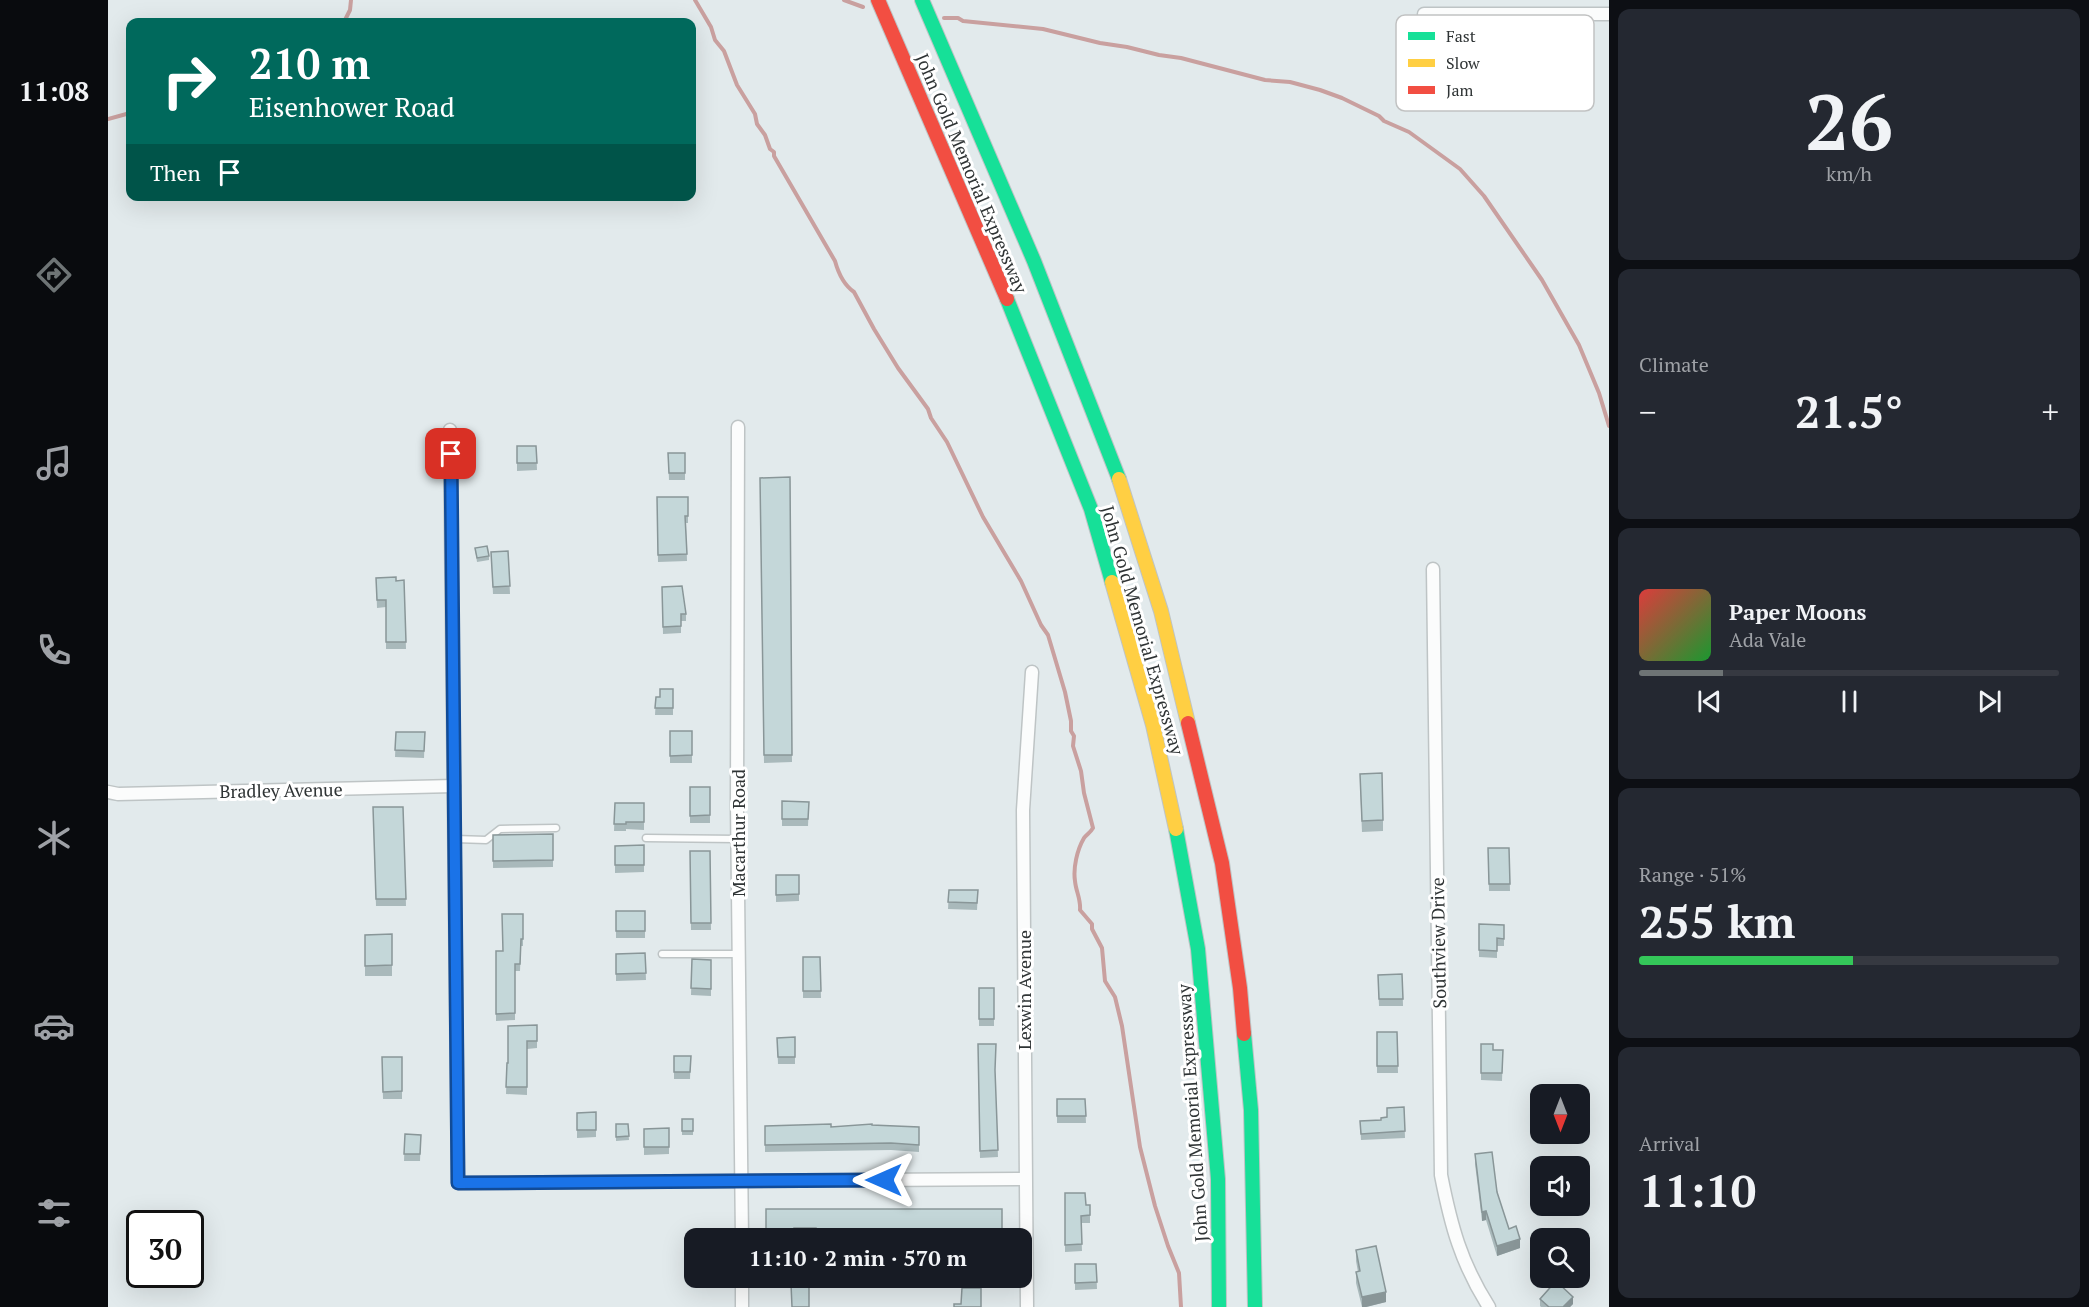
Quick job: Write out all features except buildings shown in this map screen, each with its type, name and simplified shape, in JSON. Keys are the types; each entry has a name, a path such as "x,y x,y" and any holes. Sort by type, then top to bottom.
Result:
{"highway":[{"name":"John Gold Memorial Expressway","path":"878,0 1008,301 1091,509 1154,725 1198,949 1218,1179 1220,1307"},
{"name":"John Gold Memorial Expressway","path":"922,0 1039,272 1123,489 1161,611 1222,863 1240,987 1251,1110 1255,1307"}],"street":[{"path":"1424,14 1609,14"},
{"name":"Macarthur Road","path":"738,427 737,839 742,1228"},
{"path":"450,430 458,1183 1026,1179"},
{"name":"Southview Drive","path":"1434,569 1441,1175 1451,1226 1465,1264 1489,1307"},
{"name":"Lexwin Avenue","path":"1027,1307 1023,810 1032,672"},
{"name":"Bradley Avenue","path":"108,792 129,794 454,786"},
{"path":"742,1288 742,1307"}],"lane":[{"path":"455,839 486,840 500,829 556,828"},
{"path":"646,838 737,839"},
{"path":"662,954 739,954"}],"waterway":[{"path":"346,18 351,0"},
{"path":"695,0 711,27 715,40 724,51 737,85 755,114 757,124 765,135 770,149 774,152 774,156 835,261 842,278 854,292 898,368 928,409 931,418 947,442 983,517 1021,581 1048,635 1065,692 1071,731 1074,736 1073,746 1081,771 1093,828 1084,838 1075,865 1080,910 1092,924 1092,929 1102,948 1105,981 1115,997 1122,1026 1140,1147 1155,1206 1179,1273 1181,1307"},
{"path":"844,0 863,7"},
{"path":"944,18 1043,29 1100,43 1181,58 1265,80 1290,82 1342,98 1409,132 1460,169 1484,196 1542,280 1579,345 1599,393 1609,426"},
{"path":"108,119 126,114"}],"traffic: fast":[{"path":"922,0 1034,261 1119,479"},
{"path":"1007,299 1091,509 1112,582"},
{"path":"1176,829 1198,949 1218,1179 1219,1307"},
{"path":"1244,1034 1251,1110 1255,1307"}],"traffic: slow":[{"path":"1119,479 1161,611 1188,723"},
{"path":"1112,582 1153,725 1176,829"}],"traffic: jam":[{"path":"878,0 1007,299"},
{"path":"1188,723 1222,863 1240,988 1244,1034"}],"route":[{"path":"451,454 458,1183 884,1180"}]}
